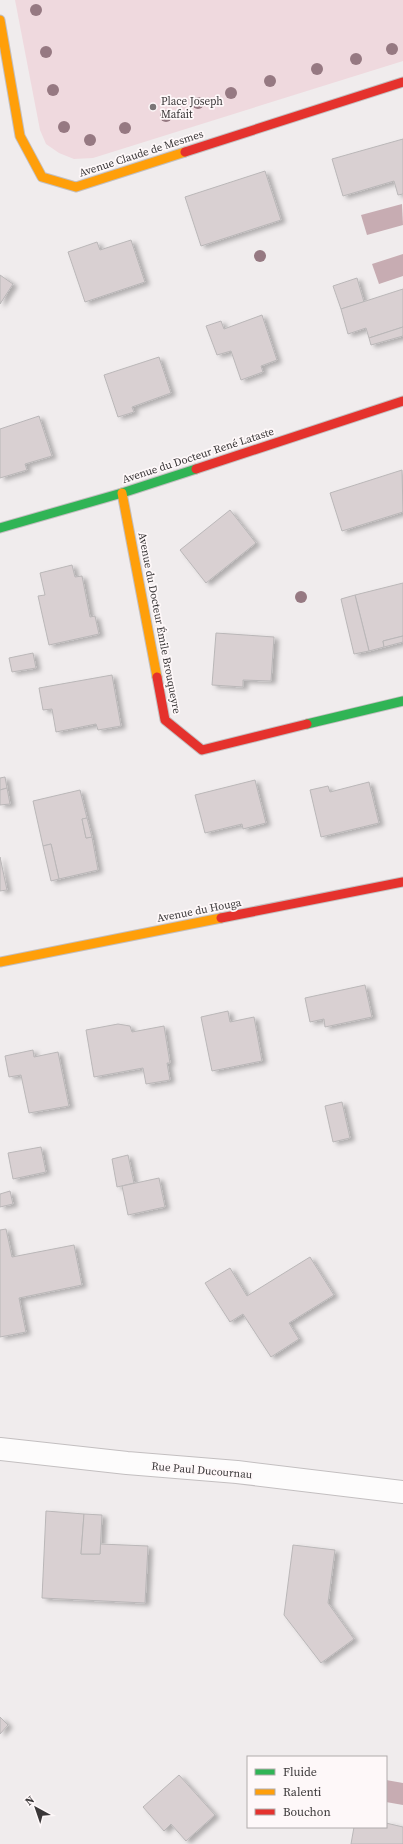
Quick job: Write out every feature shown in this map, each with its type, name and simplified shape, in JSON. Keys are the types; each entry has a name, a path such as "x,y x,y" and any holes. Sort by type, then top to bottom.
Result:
{"street":[{"name":"Avenue Claude de Mesmes","path":"0,20 20,136 42,177 76,187 403,82"},
{"name":"Avenue du Docteur René Lataste","path":"0,528 122,493 403,401"},
{"name":"Avenue du Docteur Émile Brouqueyre","path":"122,493 165,720 202,750 403,701"},
{"name":"Avenue du Houga","path":"0,962 403,882"},
{"name":"Rue Paul Ducournau","path":"0,1449 127,1463 245,1473 403,1492"}],"shaded area":[{"name":"Place Joseph Mafait","path":"15,0 403,0 403,61 93,158 74,159 59,153 46,144 40,130"},
{"path":"402,204 403,225 367,235 361,215"},
{"path":"403,254 403,276 379,284 372,264"},
{"path":"387,1780 403,1783 403,1805 387,1802"}],"building":[{"path":"403,139 403,194 398,195 394,181 343,196 332,159"},
{"path":"265,171 281,220 201,246 185,197"},
{"path":"131,240 145,282 85,302 68,252 97,242 100,250"},
{"path":"0,275 13,284 0,304"},
{"path":"357,278 364,302 341,309 333,286"},
{"path":"403,289 403,327 369,338 366,328 348,334 341,309"},
{"path":"262,315 277,360 261,366 263,372 241,380 231,351 217,355 206,326 221,321 224,329"},
{"path":"403,327 403,336 371,345 369,338"},
{"path":"159,357 171,393 132,407 134,412 118,417 104,375"},
{"path":"39,416 52,456 25,464 27,470 0,478 0,429"},
{"path":"402,470 403,512 342,531 330,493"},
{"path":"230,510 256,543 206,583 180,550"},
{"path":"72,565 75,577 82,576 90,617 95,616 99,634 49,645 38,596 45,595 40,573"},
{"path":"403,583 403,636 383,641 384,647 369,651 355,595"},
{"path":"355,595 369,651 354,654 341,599"},
{"path":"216,633 274,637 271,681 243,680 243,687 212,685"},
{"path":"403,636 403,642 384,647 383,641"},
{"path":"33,653 36,668 12,672 9,658"},
{"path":"112,675 121,726 98,730 96,724 56,732 52,709 43,710 39,688"},
{"path":"5,777 7,788 0,790 0,778"},
{"path":"255,780 266,823 243,829 242,824 205,833 195,795"},
{"path":"369,782 379,823 321,837 310,790 328,786 330,792"},
{"path":"7,788 10,804 0,805 0,790"},
{"path":"80,790 87,818 82,819 86,838 92,837 98,870 59,879 51,844 43,846 33,801"},
{"path":"87,818 92,837 86,838 82,819"},
{"path":"51,844 59,879 51,881 43,846"},
{"path":"0,857 7,890 0,891"},
{"path":"365,985 372,1017 325,1027 324,1019 310,1022 305,998"},
{"path":"228,1011 230,1022 254,1017 262,1061 212,1071 201,1017"},
{"path":"118,1024 130,1026 132,1032 164,1026 170,1063 167,1063 170,1080 146,1084 143,1068 94,1077 86,1030"},
{"path":"33,1050 34,1057 58,1052 69,1106 29,1113 21,1075 9,1077 5,1056"},
{"path":"342,1102 350,1138 333,1142 325,1106"},
{"path":"41,1147 46,1172 13,1179 8,1153"},
{"path":"128,1155 134,1183 117,1187 112,1159"},
{"path":"159,1178 165,1207 128,1215 122,1186"},
{"path":"10,1191 13,1204 0,1207 0,1194"},
{"path":"6,1229 12,1257 74,1245 82,1285 19,1298 26,1332 0,1337 0,1230"},
{"path":"310,1257 334,1295 289,1323 299,1339 271,1357 243,1314 230,1322 205,1283 230,1268 247,1296"},
{"path":"46,1511 84,1514 81,1554 100,1554 100,1544 148,1546 145,1603 42,1598"},
{"path":"84,1514 102,1515 100,1554 81,1554"},
{"path":"293,1545 335,1550 328,1603 354,1639 321,1663 284,1615"},
{"path":"0,1717 8,1725 0,1734"},
{"path":"179,1775 215,1815 186,1841 171,1824 164,1831 143,1807"},
{"path":"387,1823 403,1827 403,1844 351,1844 354,1828 387,1828"}],"traffic: fast":[{"path":"0,528 122,493 196,469"},
{"path":"307,724 403,701"}],"traffic: slow":[{"path":"0,20 20,136 42,177 76,187 185,152"},
{"path":"122,493 157,677"},
{"path":"0,962 221,918"}],"traffic: jam":[{"path":"185,152 403,82"},
{"path":"196,469 403,401"},
{"path":"157,677 165,720 202,750 307,724"},
{"path":"221,918 403,882"}],"place":[{"name":"Place Joseph Mafait","path":"153,107"}]}
